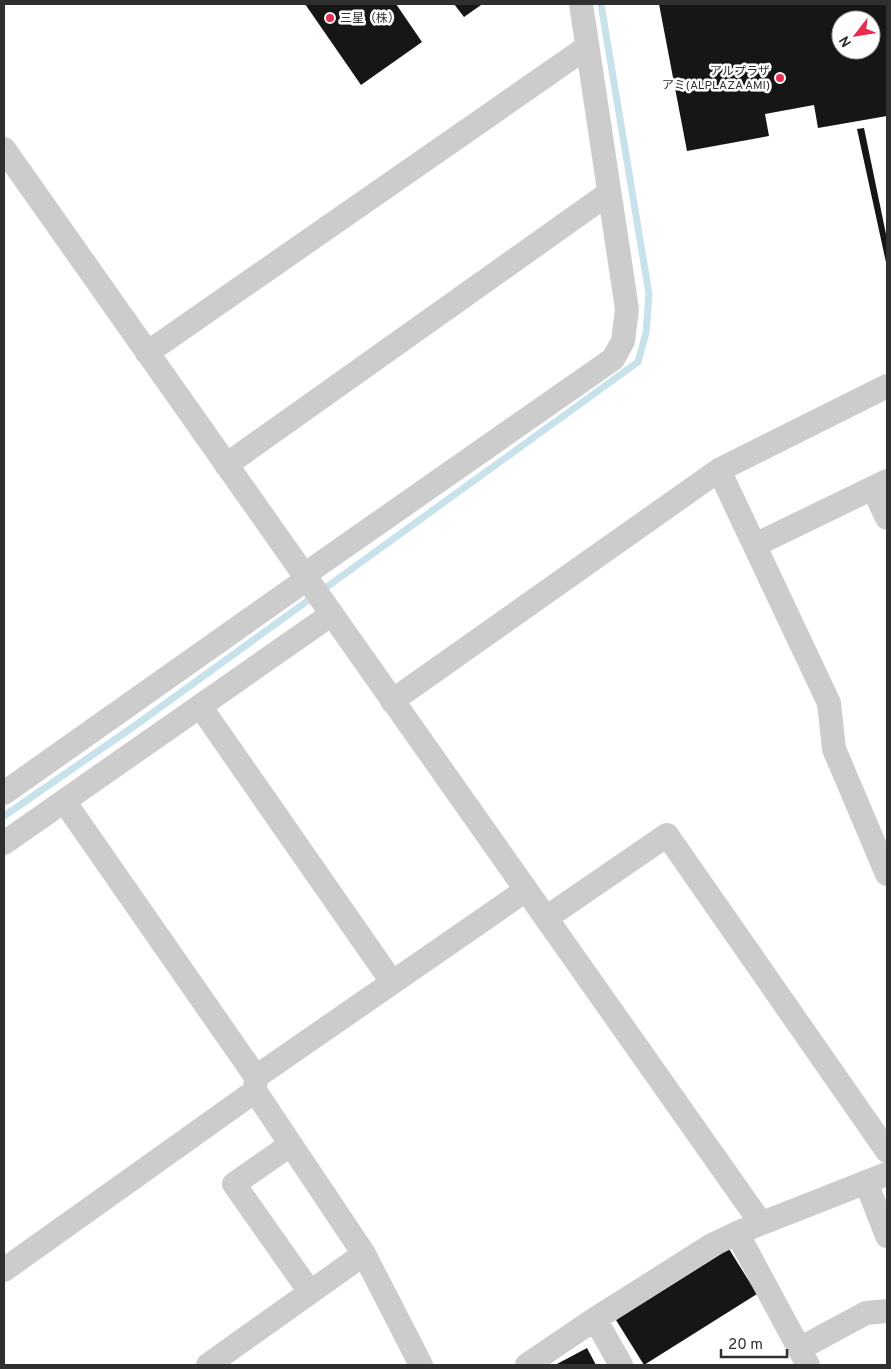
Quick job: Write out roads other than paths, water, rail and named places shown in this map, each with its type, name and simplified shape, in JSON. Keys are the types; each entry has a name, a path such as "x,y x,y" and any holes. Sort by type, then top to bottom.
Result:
{"street":[{"path":"4,793 613,359 623,341 627,309 581,4"},
{"path":"147,353 587,47"},
{"path":"4,149 761,1223"},
{"path":"226,465 609,193"},
{"path":"392,700 719,470 887,386"},
{"path":"719,470 829,703 834,750 887,874"},
{"path":"755,545 880,484 887,518"},
{"path":"4,843 332,614"},
{"path":"200,706 392,982"},
{"path":"64,801 255,1084 290,1145 364,1254 420,1365"},
{"path":"546,918 667,835 887,1151"},
{"path":"4,1270 392,982 526,890"},
{"path":"290,1145 234,1184 310,1292"},
{"path":"527,1365 595,1319 712,1245 761,1223 877,1178 887,1236"},
{"path":"737,1233 803,1357 866,1313 887,1311"},
{"path":"208,1365 364,1254"},
{"path":"595,1319 621,1365"}],"waterway":[{"path":"4,816 133,727 638,362 646,333 649,294 601,4"}],"place":[{"name":"三星（株）","path":"330,18"},
{"name":"アルプラザ アミ(ALPLAZA AMI)","path":"780,78"}]}
